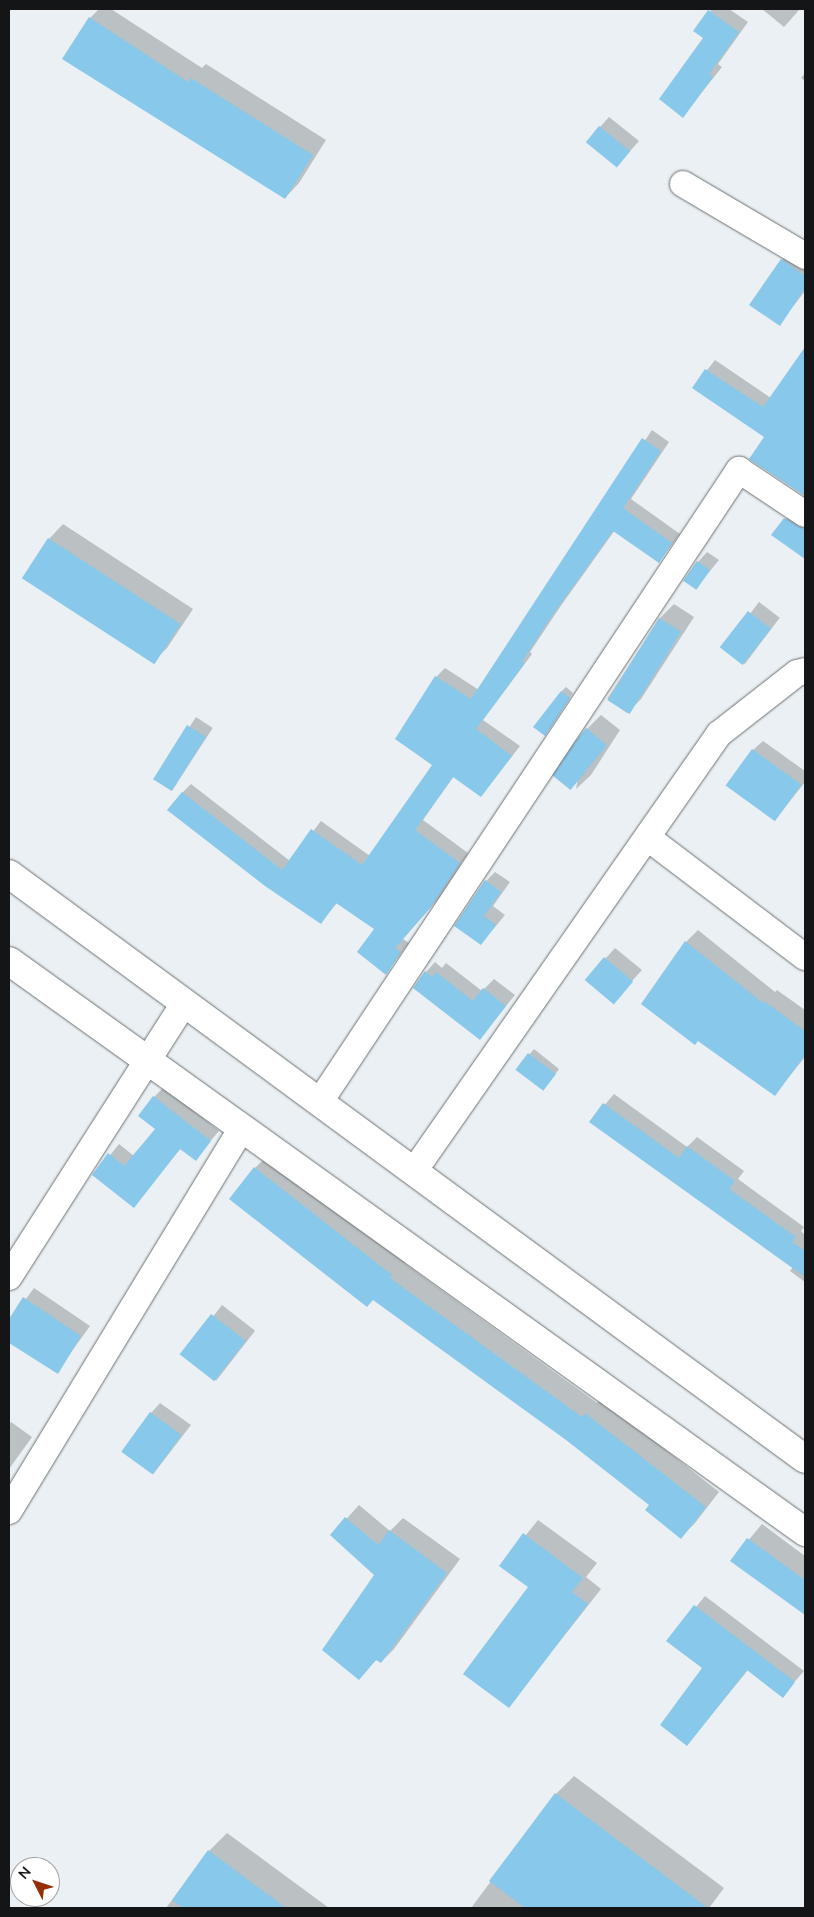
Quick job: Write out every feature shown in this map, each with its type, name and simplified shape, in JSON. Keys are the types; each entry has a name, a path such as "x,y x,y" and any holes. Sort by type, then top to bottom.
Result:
{"main road":[{"path":"9,874 805,1459"},
{"path":"9,961 805,1532"}],"street":[{"path":"683,184 805,256"},
{"path":"319,1103 739,470 805,514"},
{"path":"414,1172 720,734 797,673 805,671"},
{"path":"648,838 805,957"},
{"path":"9,1277 146,1059 184,1003"},
{"path":"9,1511 242,1128"}],"building":[{"path":"708,10 739,32 709,74 713,77 683,118 659,99 703,38 693,31"},
{"path":"89,17 188,82 191,78 313,155 285,199 62,59"},
{"path":"599,126 630,151 617,167 586,142"},
{"path":"781,259 805,276 805,288 780,326 749,305"},
{"path":"805,347 805,496 749,459 764,437 692,388 705,369 763,407"},
{"path":"642,438 661,451 623,508 672,543 659,563 613,531 551,617 522,662 525,663 476,729 512,756 481,797 453,777 415,830 460,863 430,908 395,948 401,952 386,975 357,952 374,929 336,903 321,924 265,886 167,810 182,792 282,870 311,829 362,865 432,765 395,739 435,676 471,699"},
{"path":"784,518 805,529 805,559 771,535"},
{"path":"48,538 181,624 154,664 22,578"},
{"path":"697,561 710,570 696,590 683,581"},
{"path":"748,611 771,629 743,665 720,647"},
{"path":"659,618 681,632 630,714 608,700"},
{"path":"561,691 570,698 545,736 533,727"},
{"path":"187,725 206,737 172,791 153,779"},
{"path":"586,728 607,745 570,790 549,773"},
{"path":"752,749 801,785 775,821 726,785"},
{"path":"485,880 501,892 484,916 496,925 481,945 454,926"},
{"path":"685,941 763,1003 764,1001 805,1031 805,1055 775,1096 698,1041 695,1045 641,1004"},
{"path":"604,957 633,981 614,1004 585,980"},
{"path":"425,971 432,977 436,972 473,1001 483,988 506,1006 480,1040 413,988"},
{"path":"528,1053 556,1074 543,1091 515,1070"},
{"path":"153,1096 211,1141 196,1161 180,1149 134,1208 92,1175 108,1153 124,1166 155,1129 138,1116"},
{"path":"603,1103 679,1158 687,1146 735,1181 729,1189 796,1237 792,1242 805,1251 805,1277 589,1122"},
{"path":"254,1167 392,1275 390,1278 582,1417 585,1413 706,1507 681,1539 645,1510 649,1505 566,1440 373,1300 367,1307 229,1199"},
{"path":"23,1297 81,1336 58,1374 9,1343 9,1319"},
{"path":"211,1314 246,1341 214,1381 180,1354"},
{"path":"150,1412 182,1435 153,1475 121,1452"},
{"path":"345,1517 378,1545 389,1530 447,1573 381,1663 376,1660 359,1680 322,1650 374,1575 330,1535"},
{"path":"523,1533 583,1578 572,1592 588,1604 509,1708 463,1674 528,1587 499,1566"},
{"path":"747,1538 805,1580 805,1615 730,1561"},
{"path":"694,1605 795,1682 783,1698 747,1670 687,1746 660,1725 702,1668 666,1641"},
{"path":"555,1793 708,1908 525,1908 489,1881"},
{"path":"208,1850 286,1908 183,1908 172,1900"}]}
